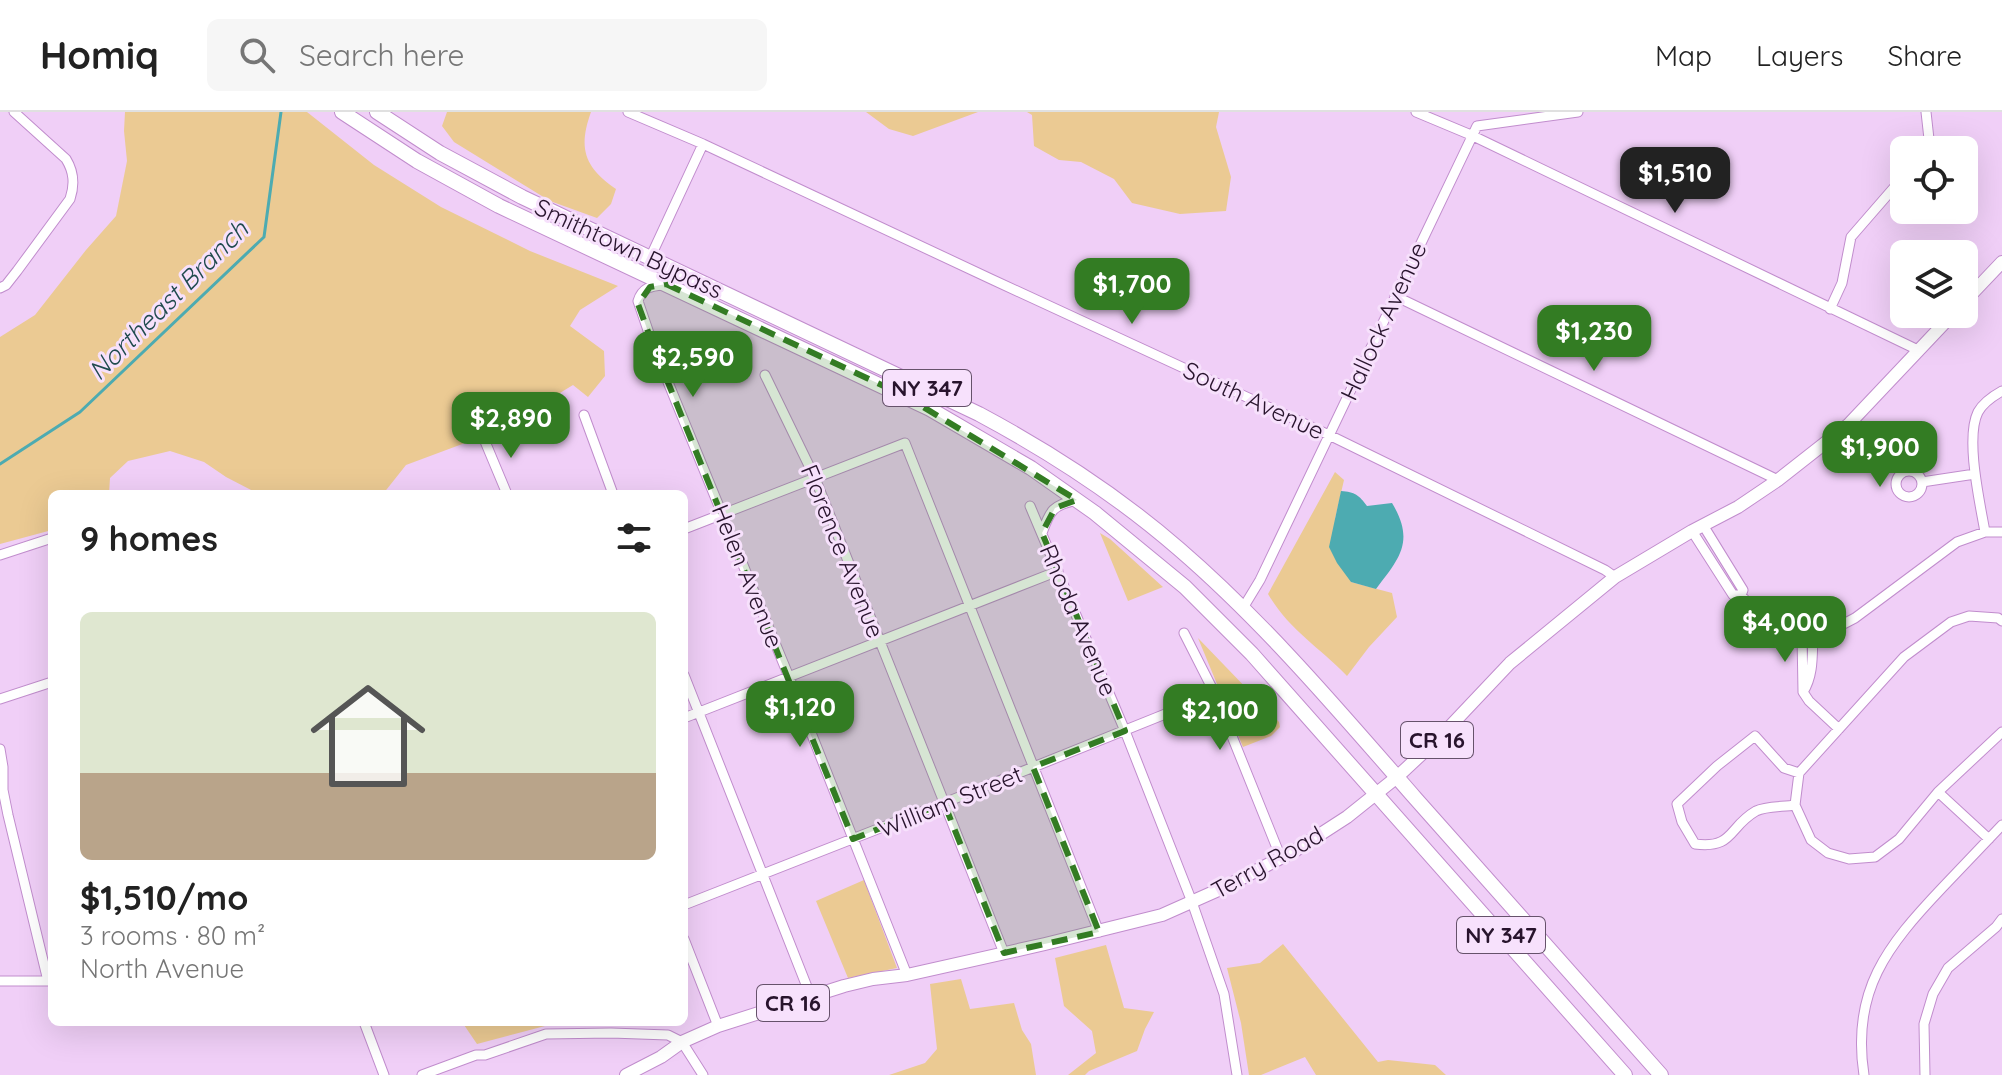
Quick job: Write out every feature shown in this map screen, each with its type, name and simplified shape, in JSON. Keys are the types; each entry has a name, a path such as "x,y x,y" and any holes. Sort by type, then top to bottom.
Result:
{"highway":[{"name":"Smithtown Bypass","path":"342,112 399,151 479,195 930,409 1006,452 1114,527 1167,571 1236,637 1625,1075"},
{"name":"Smithtown Bypass","path":"377,112 482,176 954,401 1022,438 1144,520 1186,554 1293,659 1661,1075"}],"main road":[{"path":"1978,287 2002,262"},
{"name":"Terry Road","path":"682,1042 718,1026 844,986 907,975 1162,915 1281,858 1335,825 1377,794 1440,737 1510,663 1615,577 1738,507 1848,425 1939,328"},
{"name":"CR 16","path":"626,1075 682,1042"}],"street":[{"path":"0,288 17,271 70,199 73,189 71,168 66,159 14,112"},
{"name":"South Avenue","path":"628,112 1329,435 1615,577"},
{"path":"1416,112 1471,135 1918,350"},
{"path":"1471,135 1477,126 1578,112"},
{"path":"1926,112 1929,136"},
{"name":"Hallock Avenue","path":"1243,608 1260,580 1471,135"},
{"path":"650,258 703,144"},
{"path":"1830,309 1842,283 1851,237 1890,192"},
{"name":"Helen Avenue","path":"666,284 644,290 638,304 907,975"},
{"path":"1395,296 1778,480"},
{"name":"Florence Avenue","path":"765,375 815,478 1004,953"},
{"path":"1985,532 1975,474 1973,438 1978,413 2002,391"},
{"path":"584,415 612,490"},
{"path":"484,439 505,490"},
{"path":"688,527 905,443 1099,932"},
{"path":"1922,482 1975,474"},
{"name":"Rhoda Avenue","path":"1077,500 1052,511 1042,533 1192,902 1224,994 1237,1075"},
{"path":"1030,506 1042,533"},
{"path":"1697,528 1733,595 1741,595 1766,623 1802,635 1828,632 1855,618 1957,542 1985,532 2002,532"},
{"path":"0,555 48,539"},
{"path":"688,716 1058,571"},
{"path":"2002,621 1969,616 1951,622 1904,657 1799,773 1795,805 1811,840 1828,853 1849,859 1875,857 1899,839 1938,792 2002,732"},
{"path":"1184,633 1215,694 1281,858"},
{"path":"1803,692 1809,682 1813,634"},
{"path":"1802,635 1803,692 1839,729"},
{"path":"0,699 48,683"},
{"path":"688,685 811,997"},
{"name":"William Street","path":"688,903 1215,694"},
{"path":"1795,805 1757,810 1720,844 1711,846 1695,844 1682,822 1677,804 1755,736 1784,768 1799,773"},
{"path":"0,749 8,815 48,973"},
{"path":"1938,792 1989,839"},
{"path":"1864,1075 1861,1041 1864,1014 1880,963 1912,920 2002,825"},
{"path":"1925,1075 1924,1024 1933,994 1948,968 2000,926"},
{"path":"688,949 718,1026"},
{"path":"0,981 48,981"},
{"path":"366,1026 384,1075"},
{"path":"422,1075 546,1034 611,1033 668,1035 682,1042 703,1075"}],"highlighted area":[{"path":"666,284 905,396 1077,500 1055,508 1042,533 1125,731 1033,767 1099,932 1004,953 944,803 853,839 654,348 638,304 650,287"}],"shaded area":[{"path":"125,112 307,112 374,165 441,207 530,251 618,286 580,310 570,326 604,351 605,376 588,397 573,385 533,413 406,465 386,490 251,490 204,462 170,451 128,461 110,478 109,490 48,490 48,531 0,544 0,337 35,315 116,216 127,161"},
{"path":"447,112 591,112 585,136 587,156 597,173 616,189 611,204 597,218 550,201 454,142 442,126"},
{"path":"866,112 978,112 913,136 889,129"},
{"path":"1027,112 1219,112 1216,127 1231,177 1226,211 1180,214 1132,203 1114,179 1081,162 1059,160 1034,146 1032,115"},
{"path":"1335,472 1344,480 1335,519 1351,582 1392,593 1397,617 1347,676 1295,628 1268,594"},
{"path":"1341,491 1356,495 1367,506 1392,503 1399,516 1403,528 1402,549 1376,589 1351,582 1329,547"},
{"path":"1100,533 1110,539 1163,587 1128,601"},
{"path":"1198,638 1279,722 1280,727 1271,736 1243,747"},
{"path":"864,880 897,968 848,978 816,901"},
{"path":"1283,944 1378,1062 1388,1060 1435,1065 1446,1075 1316,1075 1305,1057 1261,1075 1249,1075 1241,1023 1227,968 1260,963"},
{"path":"1106,945 1124,1008 1154,1012 1137,1051 1085,1075 1068,1075 1096,1053 1092,1031 1064,1006 1055,958"},
{"path":"961,979 970,1009 1014,1003 1022,1030 1031,1044 1036,1075 889,1075 925,1063 937,1049 930,984"},
{"path":"465,1026 545,1026 477,1044"}],"waterway":[{"name":"Northeast Branch","path":"0,464 80,412 264,237 281,112"}]}
